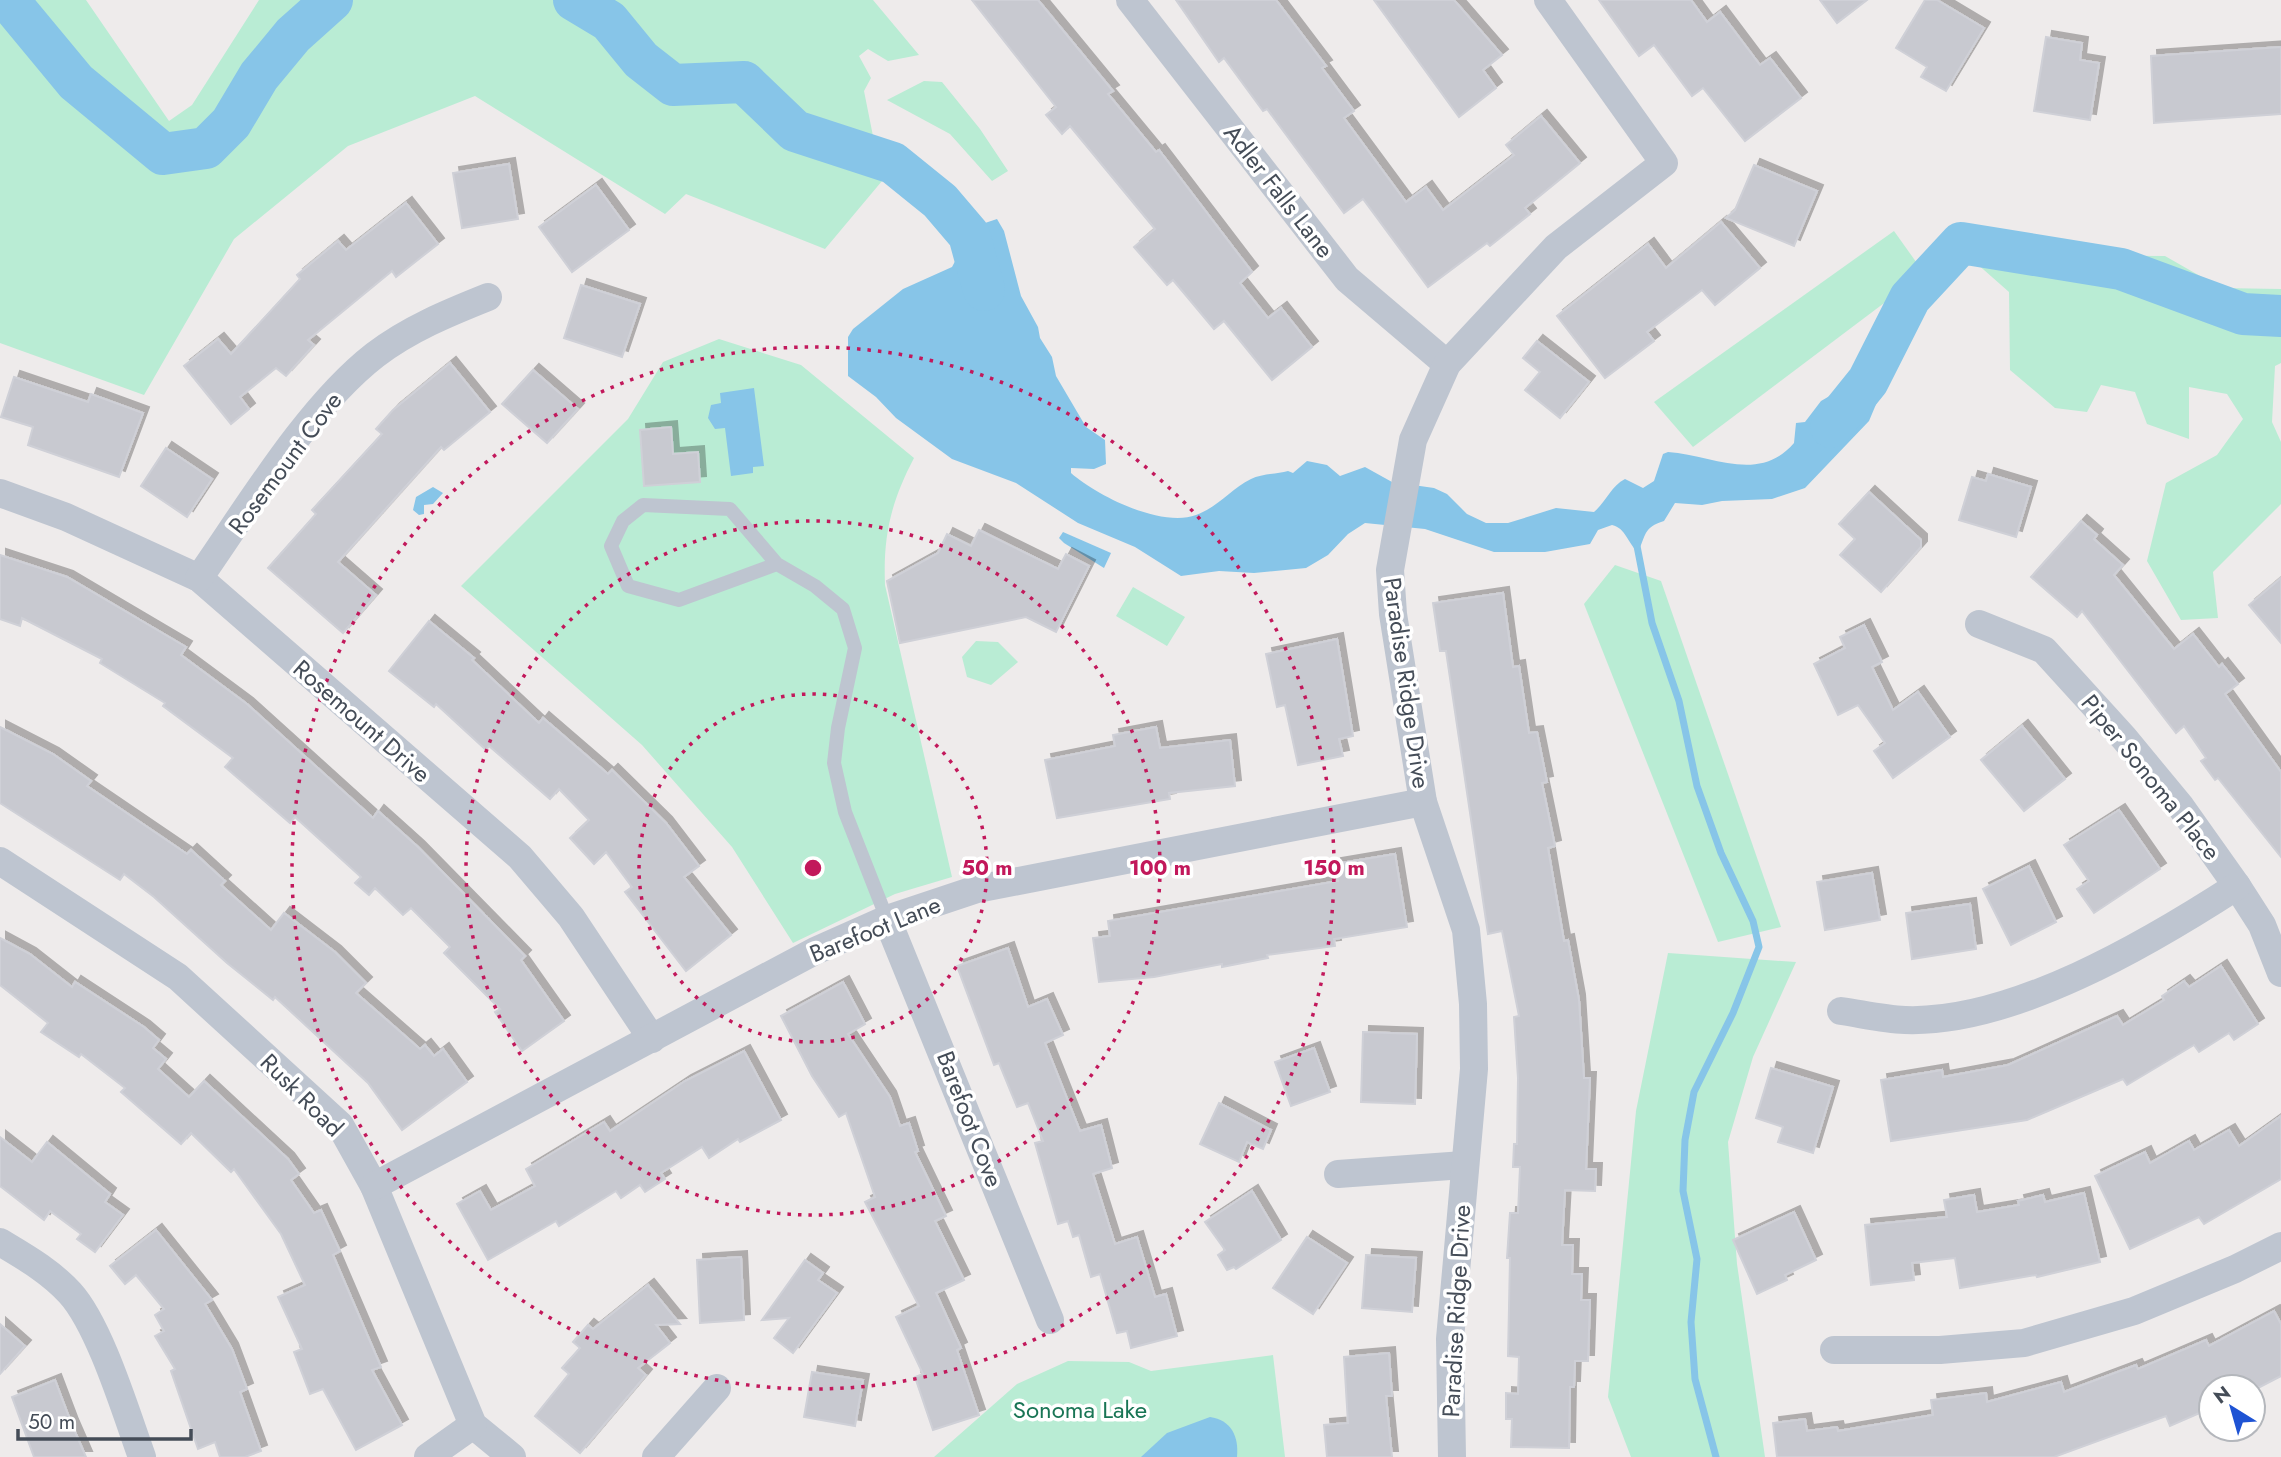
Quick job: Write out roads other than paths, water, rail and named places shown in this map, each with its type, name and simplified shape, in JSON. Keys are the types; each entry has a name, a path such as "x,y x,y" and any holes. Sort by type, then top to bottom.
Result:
{"street":[{"name":"Adler Falls Lane","path":"1130,0 1347,279 1447,364"},
{"name":"Paradise Ridge Drive","path":"1452,1457 1450,1339 1474,1069 1473,1004 1466,930 1423,802 1393,614 1390,570 1413,440 1447,364 1556,247 1664,163 1548,0"},
{"name":"Rosemount Cove","path":"199,578 319,410 374,356 426,322 488,297"},
{"name":"Rosemount Drive","path":"0,493 66,517 199,578 520,857 571,917 652,1039"},
{"name":"Piper Sonoma Place","path":"1979,624 2043,650 2141,757 2181,807 2237,886 2262,925 2281,973"},
{"name":"Barefoot Lane","path":"374,1185 815,951 887,919 977,889 1423,802"},
{"name":"Rusk Road","path":"0,861 178,977 340,1125 374,1185 473,1425 512,1457"},
{"path":"1841,1011 1906,1020 1982,1011 2061,982 2156,938 2237,886"},
{"name":"Barefoot Cove","path":"887,919 1050,1320"},
{"path":"1338,1174 1464,1164"},
{"path":"0,1242 47,1271 83,1310 142,1457"},
{"path":"1834,1350 1940,1350 2024,1343 2134,1311 2235,1269 2281,1246"},
{"path":"656,1457 717,1388"},
{"path":"428,1457 473,1425"}],"lane":[{"path":"777,564 679,600 628,586 611,546 623,522 643,505 730,509 777,564 815,586 843,609 855,648 838,728 834,763 845,813 887,919"}],"water":[{"path":"997,219 1004,231 1021,296 1052,357 1056,376 1086,427 1105,440 1106,464 1094,469 1071,468 1071,473 1097,491 1130,508 1166,517 1196,515 1251,479 1288,471 1293,473 1307,461 1327,465 1340,476 1365,467 1392,482 1434,488 1447,494 1467,514 1486,523 1508,523 1556,508 1594,512 1625,479 1643,488 1654,481 1663,454 1668,452 1734,464 1766,462 1794,443 1796,423 1805,422 1821,401 1859,379 1874,385 1877,402 1869,421 1805,488 1772,499 1722,501 1702,505 1675,503 1664,521 1649,529 1638,552 1621,529 1612,525 1598,530 1590,544 1545,552 1494,552 1425,529 1365,523 1348,534 1328,555 1306,568 1254,573 1219,571 1181,576 1135,547 1078,523 1016,483 952,459 896,418 876,397 848,376 848,337 853,329 903,289 952,267 969,235 985,223"},
{"path":"754,388 764,466 753,467 753,473 731,476 725,428 715,429 708,418 711,405 721,403 720,393"},
{"path":"433,487 443,493 433,504 424,505 424,514 419,515 413,510 416,497"},
{"path":"1063,532 1111,553 1104,568 1064,543 1059,538"},
{"path":"1210,1417 1223,1422 1232,1430 1237,1442 1237,1457 1141,1457 1167,1433"}],"waterway":[{"path":"8,0 76,82 163,154 206,148 231,123 259,76 293,35 332,0"},
{"path":"574,0 609,21 641,60 673,85 744,82 795,131 893,163 940,201 969,235 984,290"},
{"path":"1831,427 1868,381 1910,298 1961,243 2121,269 2243,314 2281,316"},
{"path":"1637,546 1652,623 1679,701 1697,786 1721,853 1753,921 1759,947 1733,1013 1694,1092 1685,1140 1683,1191 1697,1259 1691,1322 1695,1379 1716,1457"}],"park label":[{"name":"Sonoma Lake","path":"1080,1409"}]}
